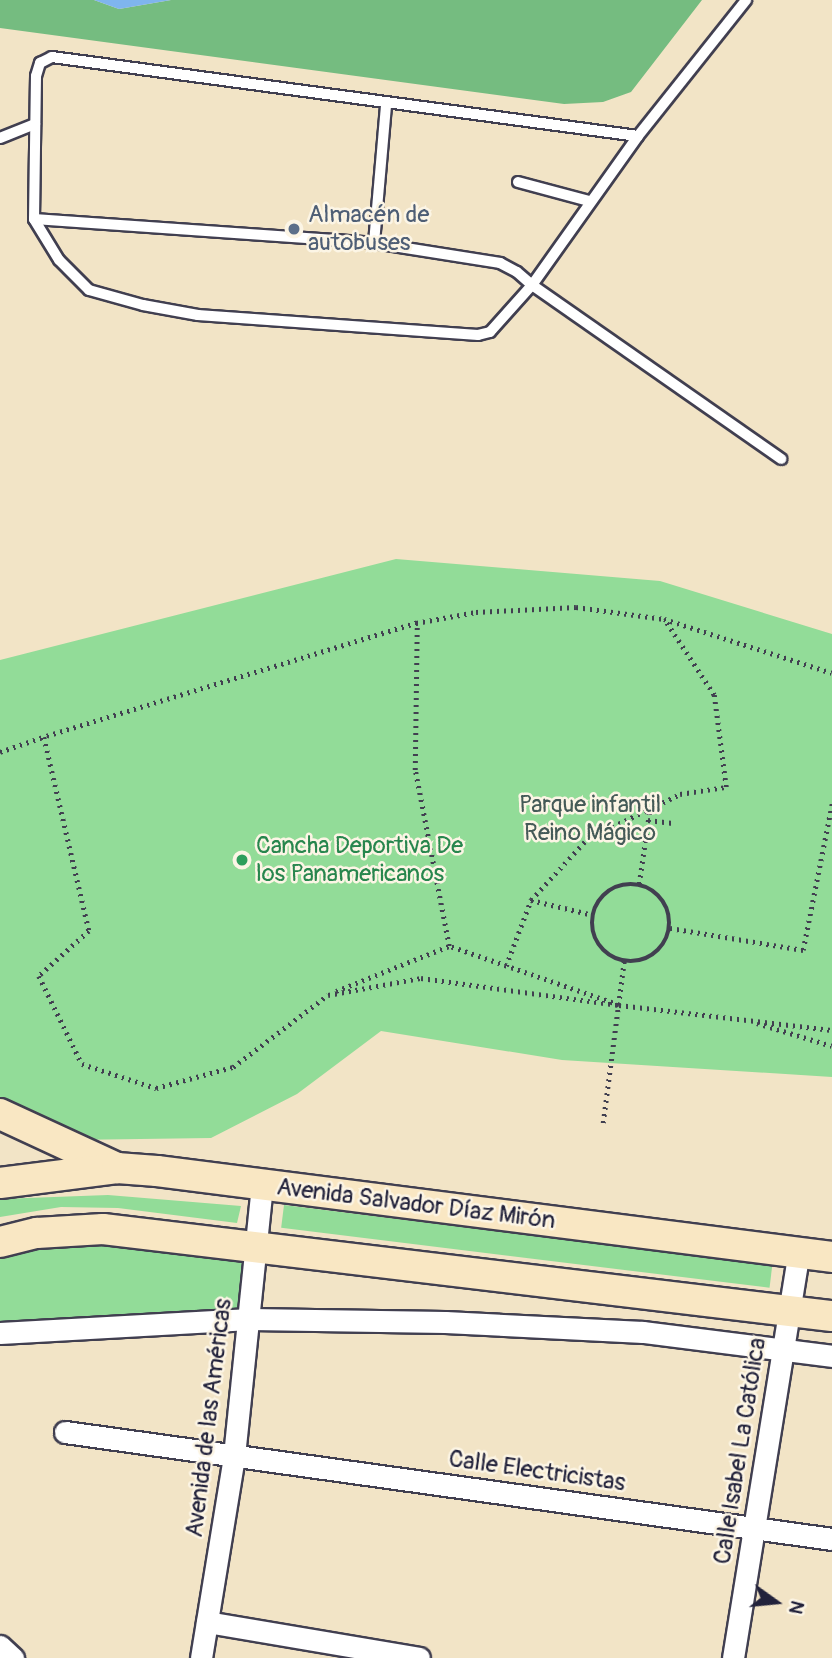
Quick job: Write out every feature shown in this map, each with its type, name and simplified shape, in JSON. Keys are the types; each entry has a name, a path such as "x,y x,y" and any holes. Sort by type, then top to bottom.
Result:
{"main road":[{"path":"0,1114 117,1168"},
{"path":"0,1131 26,1140 62,1143"},
{"name":"Avenida Salvador Díaz Mirón","path":"0,1183 117,1168 832,1257"},
{"path":"0,1242 37,1233 103,1229 256,1245 832,1316"}],"street":[{"name":"Avenida de las Américas","path":"201,1658 234,1456 262,1185"},
{"name":"Calle Isabel La Católica","path":"733,1658 799,1252"},
{"path":"0,1333 250,1319 445,1322 643,1332 832,1356"},
{"name":"Calle Electricistas","path":"65,1432 832,1539"},
{"path":"207,1622 419,1658"},
{"path":"0,1646 13,1658"}],"lane":[{"path":"638,136 386,105 52,57 40,64 36,76 34,219 59,260 89,290 198,316 478,335 490,332 532,285 589,201 746,0"},
{"path":"374,243 386,105"},
{"path":"0,138 35,124"},
{"path":"518,182 589,201"},
{"path":"34,219 374,243 500,263 781,460"}],"path":[{"path":"0,752 170,696 417,623 477,612 576,607 664,619 832,673"},
{"path":"506,966 531,900 587,839 680,794 726,787 714,695 664,619"},
{"path":"417,623 415,770 449,946"},
{"path":"44,737 89,931 39,976 82,1064 156,1088 233,1067 328,995 449,946 619,1005"},
{"path":"670,928 803,950 832,804"},
{"path":"639,884 650,808"},
{"path":"648,820 673,823"},
{"path":"639,884 650,888 666,905 670,928 655,954 624,961 597,942 593,915 608,891 620,885 639,884"},
{"path":"531,900 593,915"},
{"path":"603,1123 624,961"},
{"path":"328,995 421,978 832,1030"},
{"path":"753,1022 832,1046"}],"green space":[{"path":"0,0 94,0 119,9 171,0 702,0 631,92 603,102 564,104 0,28"},
{"name":"Parque infantil Reino Mágico","path":"396,559 660,581 832,634 832,1077 562,1060 381,1031 297,1094 211,1138 69,1140 0,1100 0,660"},
{"path":"108,1195 241,1206 237,1223 118,1208 61,1207 0,1217 0,1199"},
{"path":"284,1205 772,1265 770,1288 281,1228"},
{"path":"113,1238 199,1247 243,1261 240,1308 0,1324 0,1251"}],"water":[{"path":"94,0 171,0 119,9"}],"place":[{"name":"Almacén de autobuses","path":"294,229"},
{"name":"Cancha Deportiva De los Panamericanos","path":"242,860"}]}
